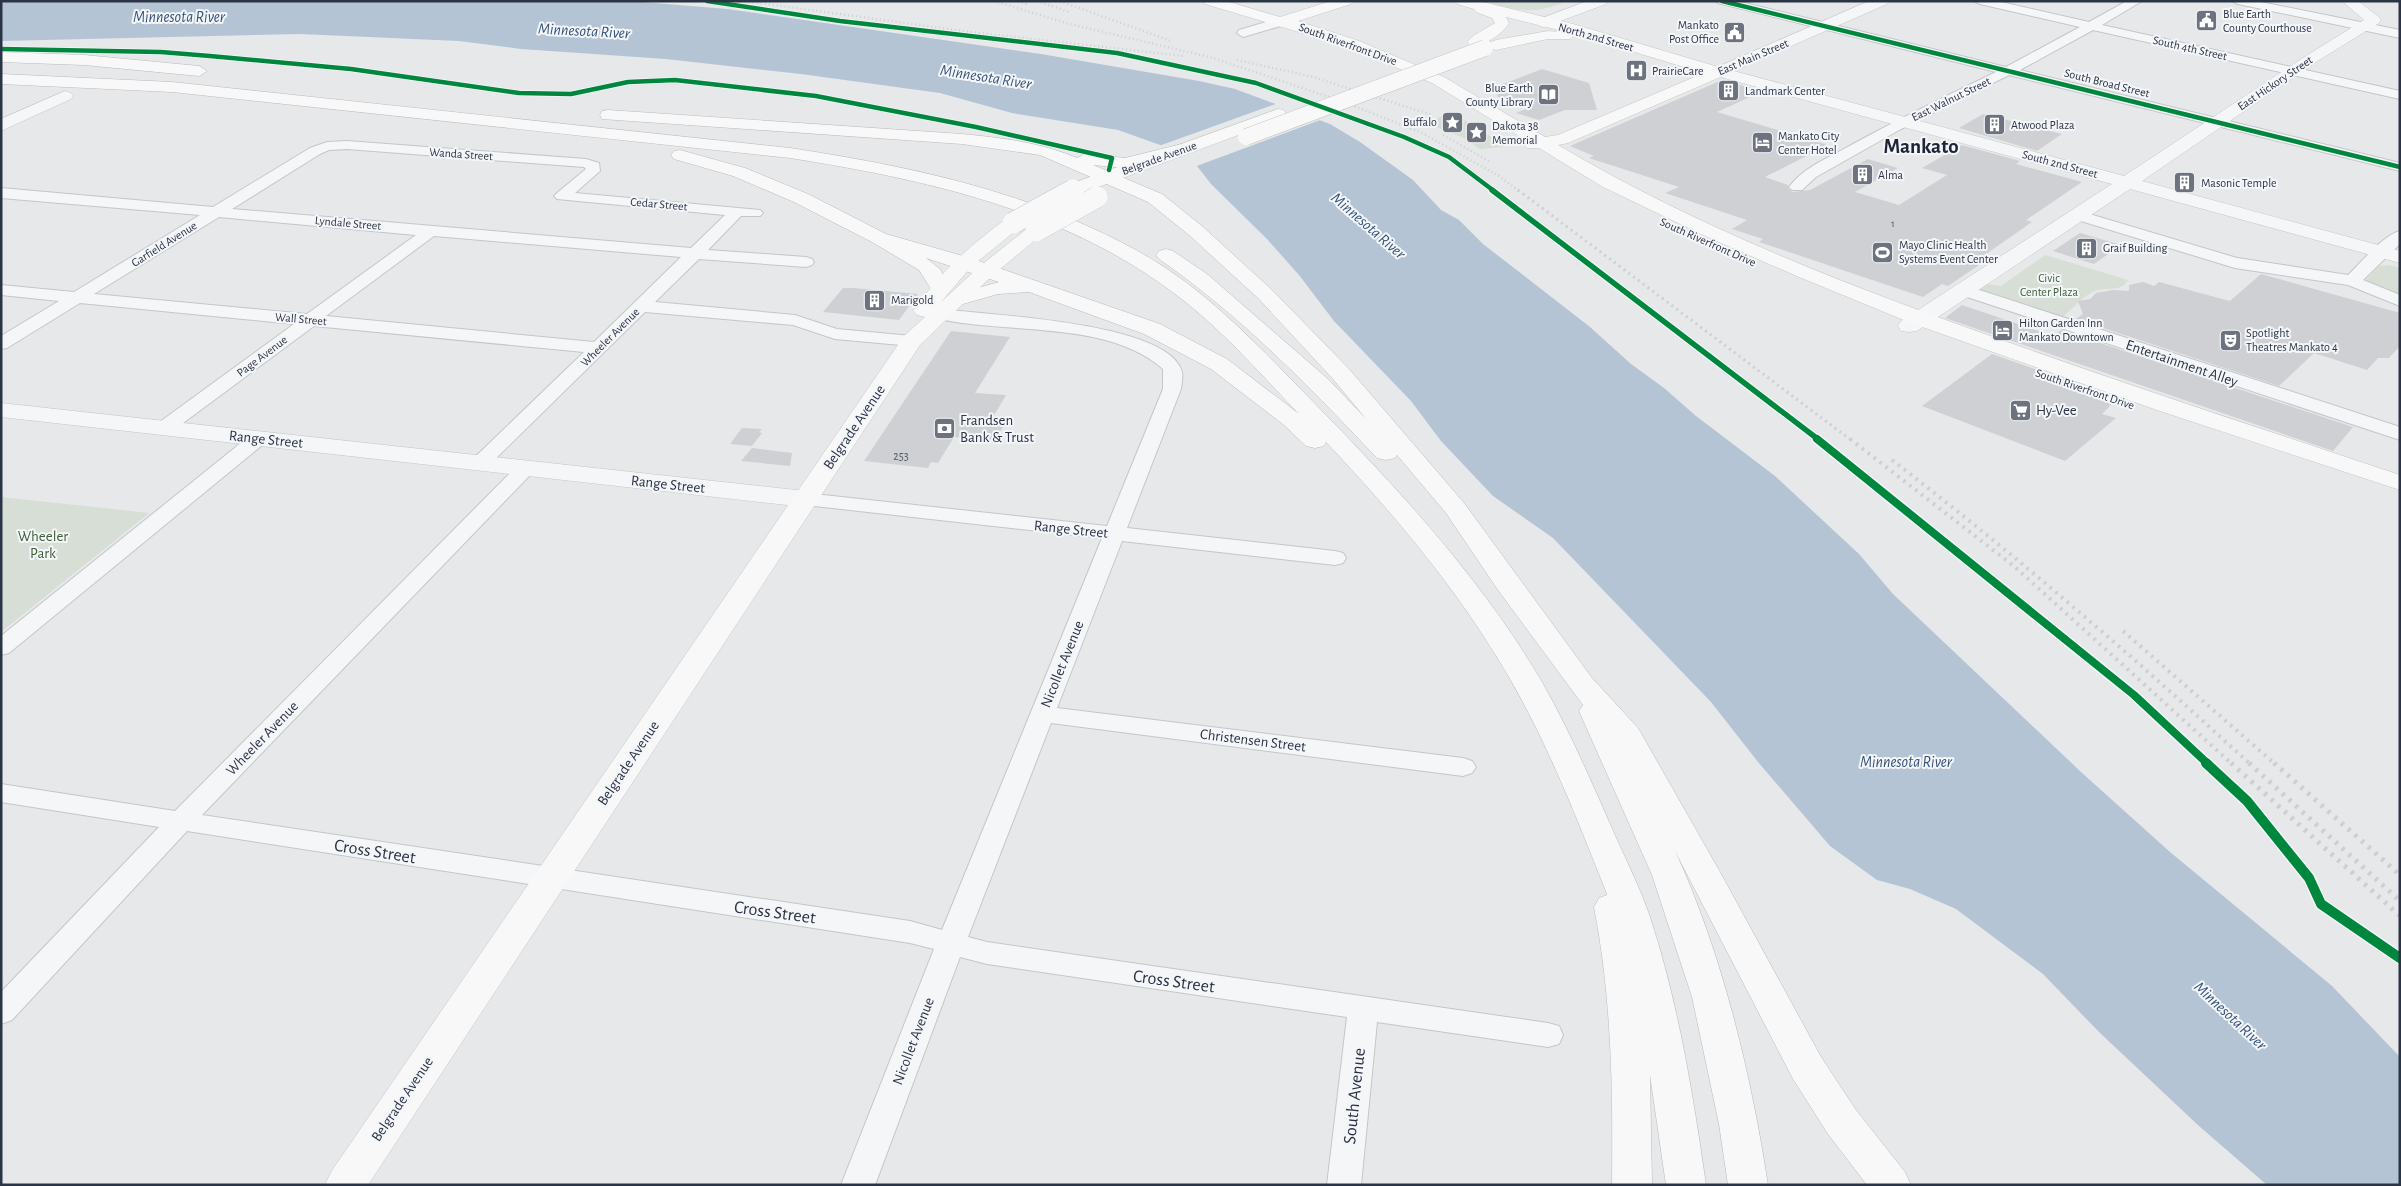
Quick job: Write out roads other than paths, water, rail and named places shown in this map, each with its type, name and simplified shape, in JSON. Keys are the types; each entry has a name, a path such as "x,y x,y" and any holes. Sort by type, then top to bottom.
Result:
{"main road":[{"path":"1210,1 1280,22 1346,2"},
{"path":"1462,1 1497,15 1502,23 1495,31 1480,36 1482,45"},
{"name":"North 2nd Street","path":"1462,1 1542,23 1568,27 1719,72"},
{"path":"1317,10 1315,24 1318,28 1354,44"},
{"name":"South Riverfront Drive","path":"1280,22 1296,24 1354,44 1438,80 1600,191 1675,229 1792,279 2400,500"},
{"name":"South Riverfront Drive","path":"1280,22 1287,28 1340,45 1532,144"},
{"path":"1482,45 1539,26 1542,23"},
{"path":"1482,45 1525,24 1542,23"},
{"name":"North 2nd Street","path":"1542,23 1552,30 1623,50 1650,53"},
{"path":"1482,45 1548,35 1574,36"},
{"name":"Belgrade Avenue","path":"1192,152 1482,45"},
{"path":"1623,50 1663,62 1672,67 1674,72 1667,82"},
{"path":"1,56 122,63 499,106 887,155 996,181 1064,204 1106,222"},
{"name":"East Main Street","path":"1532,144 1548,133 1702,67"},
{"name":"East Main Street","path":"1532,144 1562,139 1586,130 1719,72"},
{"path":"1,80 138,85 840,160 942,180 1018,204 1060,220 1131,255 1168,278 1200,302 1228,327 1372,475 1422,534 1480,611 1525,680 1556,738 1631,912 1674,1090 1686,1185"},
{"path":"1,80 68,85 73,88 65,96"},
{"path":"65,96 97,87 138,85"},
{"path":"499,106 546,110"},
{"path":"414,113 638,147 709,162 772,184 879,238 926,266 933,273 946,301 997,288 1013,286 1044,291"},
{"path":"593,114 962,138 1016,145 1100,162 1147,168 1192,152"},
{"path":"1045,151 1155,198 1196,231 1266,295 1341,374 1455,508 1582,685 1627,735 1703,872 1807,1068 1842,1122 1891,1185"},
{"path":"1147,168 1192,152"},
{"path":"1147,168 1155,198"},
{"name":"Belgrade Avenue","path":"946,301 963,262 1013,222 1076,189 1114,181 1147,168"},
{"name":"Belgrade Avenue","path":"345,1185 912,341 919,319 986,271 1036,231 1096,197 1114,181"},
{"path":"879,238 963,262 1100,309 1152,329 1218,364 1292,420 1356,480 1422,534"},
{"path":"1152,246 1200,278 1320,384 1508,584"},
{"name":"South Riverfront Drive","path":"1914,322 2400,483"},
{"path":"1582,685 1669,875 1710,997 1739,1124 1748,1185"},
{"path":"1586,804 1618,940 1625,1000 1632,1101 1632,1185"}],"street":[{"path":"1542,23 1601,1"},
{"name":"South Broad Street","path":"1722,1 2400,167"},
{"name":"East Main Street","path":"1702,67 1855,1"},
{"name":"East Main Street","path":"1719,72 1882,1"},
{"name":"South 4th Street","path":"1980,1 2400,95"},
{"name":"East Walnut Street","path":"1796,188 1810,174 1905,122 2010,70 2136,1"},
{"path":"2238,1 2368,23 2400,34"},
{"path":"2348,1 2368,23"},
{"path":"2368,23 2400,21"},
{"path":"1243,33 1280,22"},
{"name":"East Hickory Street","path":"2126,182 2292,71 2368,23"},
{"name":"South 2nd Street","path":"1719,72 2400,257"},
{"path":"1,126 65,96"},
{"name":"Wanda Street","path":"327,146 347,145 594,166 593,171 562,196"},
{"name":"Garfield Avenue","path":"1,344 314,150 327,146"},
{"path":"1914,322 2126,182"},
{"name":"Lyndale Street","path":"1,193 806,262"},
{"name":"Cedar Street","path":"562,196 747,212"},
{"name":"Wheeler Avenue","path":"480,463 600,348 695,253 747,212"},
{"path":"2076,215 2235,263 2352,281 2400,301"},
{"name":"Page Avenue","path":"164,428 432,230"},
{"path":"2352,281 2400,236"},
{"name":"Wall Street","path":"1,290 600,348"},
{"name":"Entertainment Alley","path":"1964,290 2400,434"},
{"name":"Nicollet Avenue","path":"858,1185 951,942 1172,389 1173,374 1171,367 1157,353 1118,338 946,301"},
{"path":"641,306 795,320 835,334 912,341"},
{"name":"Range Street","path":"1,410 1335,558"},
{"path":"1,648 259,438"},
{"name":"Wheeler Avenue","path":"1,1012 182,820 526,468"},
{"name":"Christensen Street","path":"1042,714 1463,767"},
{"name":"Cross Street","path":"1,793 551,879 910,932 987,953 1548,1035"},
{"name":"South Avenue","path":"1344,1185 1363,1008"}],"water":[{"name":"Minnesota River","path":"1,1 630,1 727,9 1041,54 1199,81 1235,89 1330,124 1360,142 1413,180 1441,210 1459,220 1483,244 1590,327 1631,364 1775,476 1859,554 1893,594 2081,772 2170,852 2332,986 2400,1057 2400,1185 2267,1185 2199,1126 2099,1032 2043,974 1956,909 1910,889 1877,880 1830,846 1758,762 1711,702 1553,538 1493,496 1441,441 1411,401 1334,321 1299,275 1267,239 1211,184 1197,166 1177,151 1118,130 1012,113 940,93 801,74 666,59 521,49 459,41 300,34 1,41"}],"railway":[{"path":"745,1 970,32 1184,56"},
{"path":"994,1 1066,23 1213,58 1344,102 1422,133 1499,176 1519,191"},
{"path":"1018,1 1029,5"},
{"path":"1037,1 1069,12"},
{"path":"1060,1 1171,41"},
{"path":"1237,60 1313,77 1432,115"},
{"path":"1443,135 1489,161"},
{"path":"1518,190 1851,440"},
{"path":"1850,439 2015,567 2232,764"},
{"path":"1892,460 1939,496 2075,608 2250,764"},
{"path":"2123,631 2275,764"},
{"path":"2231,763 2400,916"},
{"path":"2249,763 2400,901"},
{"path":"2274,763 2400,875"}],"place":[{"name":"Blue Earth County Courthouse","path":"2207,21"},
{"name":"Mankato Post Office","path":"1735,32"},
{"name":"PrairieCare","path":"1636,71"},
{"name":"Landmark Center","path":"1729,91"},
{"name":"Blue Earth County Library","path":"1549,95"},
{"name":"Buffalo","path":"1453,122"},
{"name":"Atwood Plaza","path":"1995,125"},
{"name":"Dakota 38 Memorial","path":"1476,133"},
{"name":"Mankato City Center Hotel","path":"1762,143"},
{"name":"Alma","path":"1862,175"},
{"name":"Masonic Temple","path":"2185,183"},
{"name":"Graif Building","path":"2087,248"},
{"name":"Mayo Clinic Health Systems Event Center","path":"1883,252"},
{"name":"Marigold","path":"875,300"},
{"name":"Hilton Garden Inn Mankato Downtown","path":"2003,330"},
{"name":"Spotlight Theatres Mankato 4","path":"2230,340"},
{"name":"Hy-Vee","path":"2020,410"},
{"name":"Frandsen Bank & Trust","path":"944,429"}],"district":[{"name":"Mankato","path":"1921,146"}],"park label":[{"name":"Civic Center Plaza","path":"2049,285"},
{"name":"Wheeler Park","path":"43,544"}]}
